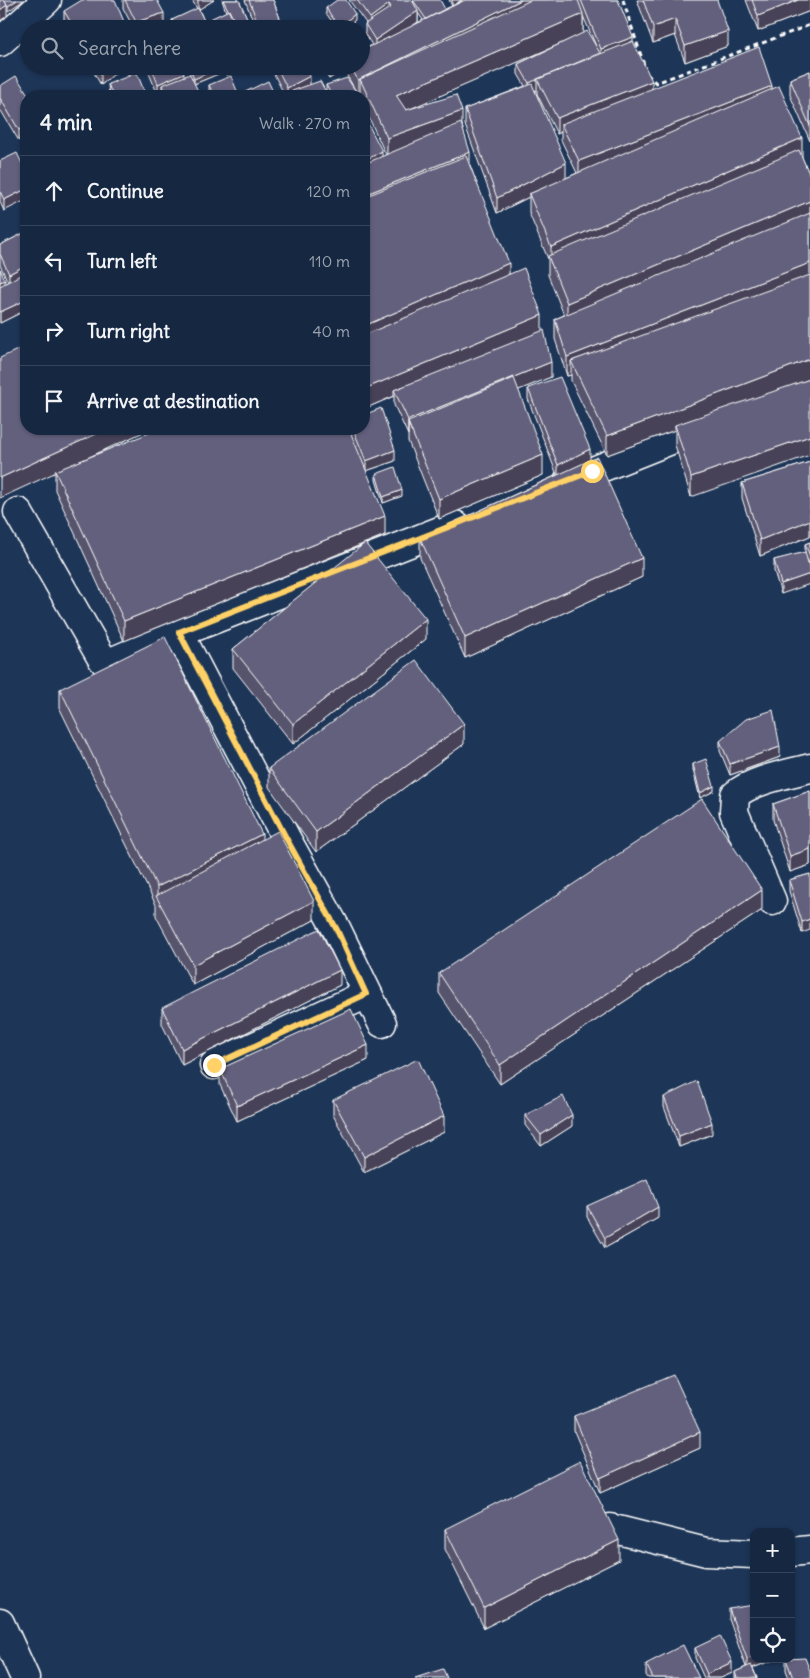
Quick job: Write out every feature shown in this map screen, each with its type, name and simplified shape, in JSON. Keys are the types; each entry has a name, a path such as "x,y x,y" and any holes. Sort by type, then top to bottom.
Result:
{"street":[{"path":"25,20 47,0"},
{"path":"0,42 20,24"},
{"path":"144,75 148,90"},
{"path":"546,489 732,415"},
{"path":"18,512 104,660 111,662 179,632 482,514"},
{"path":"179,632 286,838 337,930 366,994 382,1023"},
{"path":"772,901 734,812 735,795 756,783 810,768"},
{"path":"214,1065 366,994"},
{"path":"610,1528 706,1552 750,1554"},
{"path":"795,1552 810,1550"},
{"path":"0,1623 25,1678"}],"path":[{"path":"623,0 647,75 656,83 810,25"}],"building":[{"path":"0,0 4,0 7,5 0,10"},
{"path":"4,0 17,0 8,6"},
{"path":"82,0 115,0 123,20 70,20 64,11"},
{"path":"125,0 157,0 164,13 142,20 135,20"},
{"path":"223,0 239,0 248,20 233,20"},
{"path":"249,0 273,0 281,20 257,20"},
{"path":"337,0 346,0 355,14 348,20 334,20 326,8"},
{"path":"357,0 412,0 418,11 375,40 370,32 370,21 391,7 389,4 370,18"},
{"path":"413,0 440,0 445,9 426,19"},
{"path":"465,0 521,0 370,74 370,47"},
{"path":"531,0 578,0 583,14 396,95 406,110 456,95 462,111 387,138 370,101 370,90 365,90 360,79"},
{"path":"581,0 618,0 633,37 601,49"},
{"path":"643,0 717,0 728,31 685,46 675,19 653,27"},
{"path":"752,0 798,0 758,16"},
{"path":"198,8 204,20 172,20"},
{"path":"229,10 234,20 208,20"},
{"path":"587,31 600,53 529,83 518,64"},
{"path":"633,41 652,81 557,118 537,79"},
{"path":"759,47 772,86 579,161 561,124"},
{"path":"810,71 810,126 790,79"},
{"path":"132,75 138,75 144,90 110,90 108,84"},
{"path":"154,75 179,75 158,84"},
{"path":"190,75 197,90 164,90 162,85"},
{"path":"192,75 203,75 194,79"},
{"path":"280,75 310,76 287,88"},
{"path":"355,75 368,75 358,80"},
{"path":"16,76 25,90 20,90 19,130 0,98 0,86"},
{"path":"231,76 237,90 211,90 209,85"},
{"path":"347,78 355,90 329,90 326,85"},
{"path":"268,81 272,90 249,90"},
{"path":"320,81 325,90 295,90"},
{"path":"532,84 566,163 497,198 465,109"},
{"path":"779,86 802,138 551,247 529,194"},
{"path":"461,123 470,152 370,193 370,161"},
{"path":"370,128 382,151 370,158"},
{"path":"799,150 810,176 810,201 567,303 548,256"},
{"path":"17,153 20,159 20,192 4,200 0,191 0,161"},
{"path":"466,156 509,263 370,323 370,195"},
{"path":"810,213 810,263 567,357 555,319"},
{"path":"20,235 20,268 9,274 0,254 0,245"},
{"path":"524,268 542,315 370,387 370,332"},
{"path":"0,269 5,280 0,282"},
{"path":"20,275 20,303 0,312 0,286"},
{"path":"810,275 810,359 607,436 571,361"},
{"path":"544,330 551,362 408,420 394,390"},
{"path":"20,349 20,435 94,435 0,478 0,358"},
{"path":"560,377 590,449 558,465 528,388"},
{"path":"514,378 543,455 439,499 408,422"},
{"path":"810,379 810,436 691,477 675,425"},
{"path":"381,408 395,450 366,461 355,435 370,435 370,413"},
{"path":"144,435 351,435 385,516 124,621 55,471"},
{"path":"597,457 642,558 465,638 420,538"},
{"path":"810,462 810,520 760,540 742,483"},
{"path":"395,467 402,490 383,497 376,474"},
{"path":"810,542 810,556 805,544"},
{"path":"365,543 426,619 293,724 233,649"},
{"path":"805,552 810,574 781,584 774,560"},
{"path":"165,637 262,834 157,887 60,689"},
{"path":"416,660 464,724 316,832 269,768"},
{"path":"773,710 780,747 730,764 720,741 746,719"},
{"path":"706,759 714,786 700,793 693,764"},
{"path":"810,791 810,849 790,856 773,804"},
{"path":"702,799 762,890 500,1065 439,973"},
{"path":"278,831 314,901 193,965 156,896"},
{"path":"810,874 810,919 802,922 789,880"},
{"path":"319,929 340,970 182,1049 162,1008"},
{"path":"351,1009 368,1045 237,1106 220,1069"},
{"path":"418,1059 444,1116 364,1157 333,1100"},
{"path":"697,1081 712,1123 679,1136 664,1097"},
{"path":"563,1096 572,1115 541,1135 525,1115"},
{"path":"647,1179 658,1207 605,1238 587,1206"},
{"path":"674,1375 700,1432 600,1478 574,1416"},
{"path":"580,1461 619,1540 484,1608 445,1529"},
{"path":"750,1606 750,1658 747,1659 729,1609"},
{"path":"720,1636 732,1662 707,1674 695,1648"},
{"path":"683,1645 699,1678 653,1678 646,1664"},
{"path":"805,1658 810,1671 810,1678 793,1678 787,1663 795,1663 795,1659"},
{"path":"751,1665 757,1678 737,1678 735,1672"},
{"path":"443,1669 447,1678 415,1678"}],"route":[{"path":"214,1065 366,994 337,930 286,838 179,632 592,471"}]}
